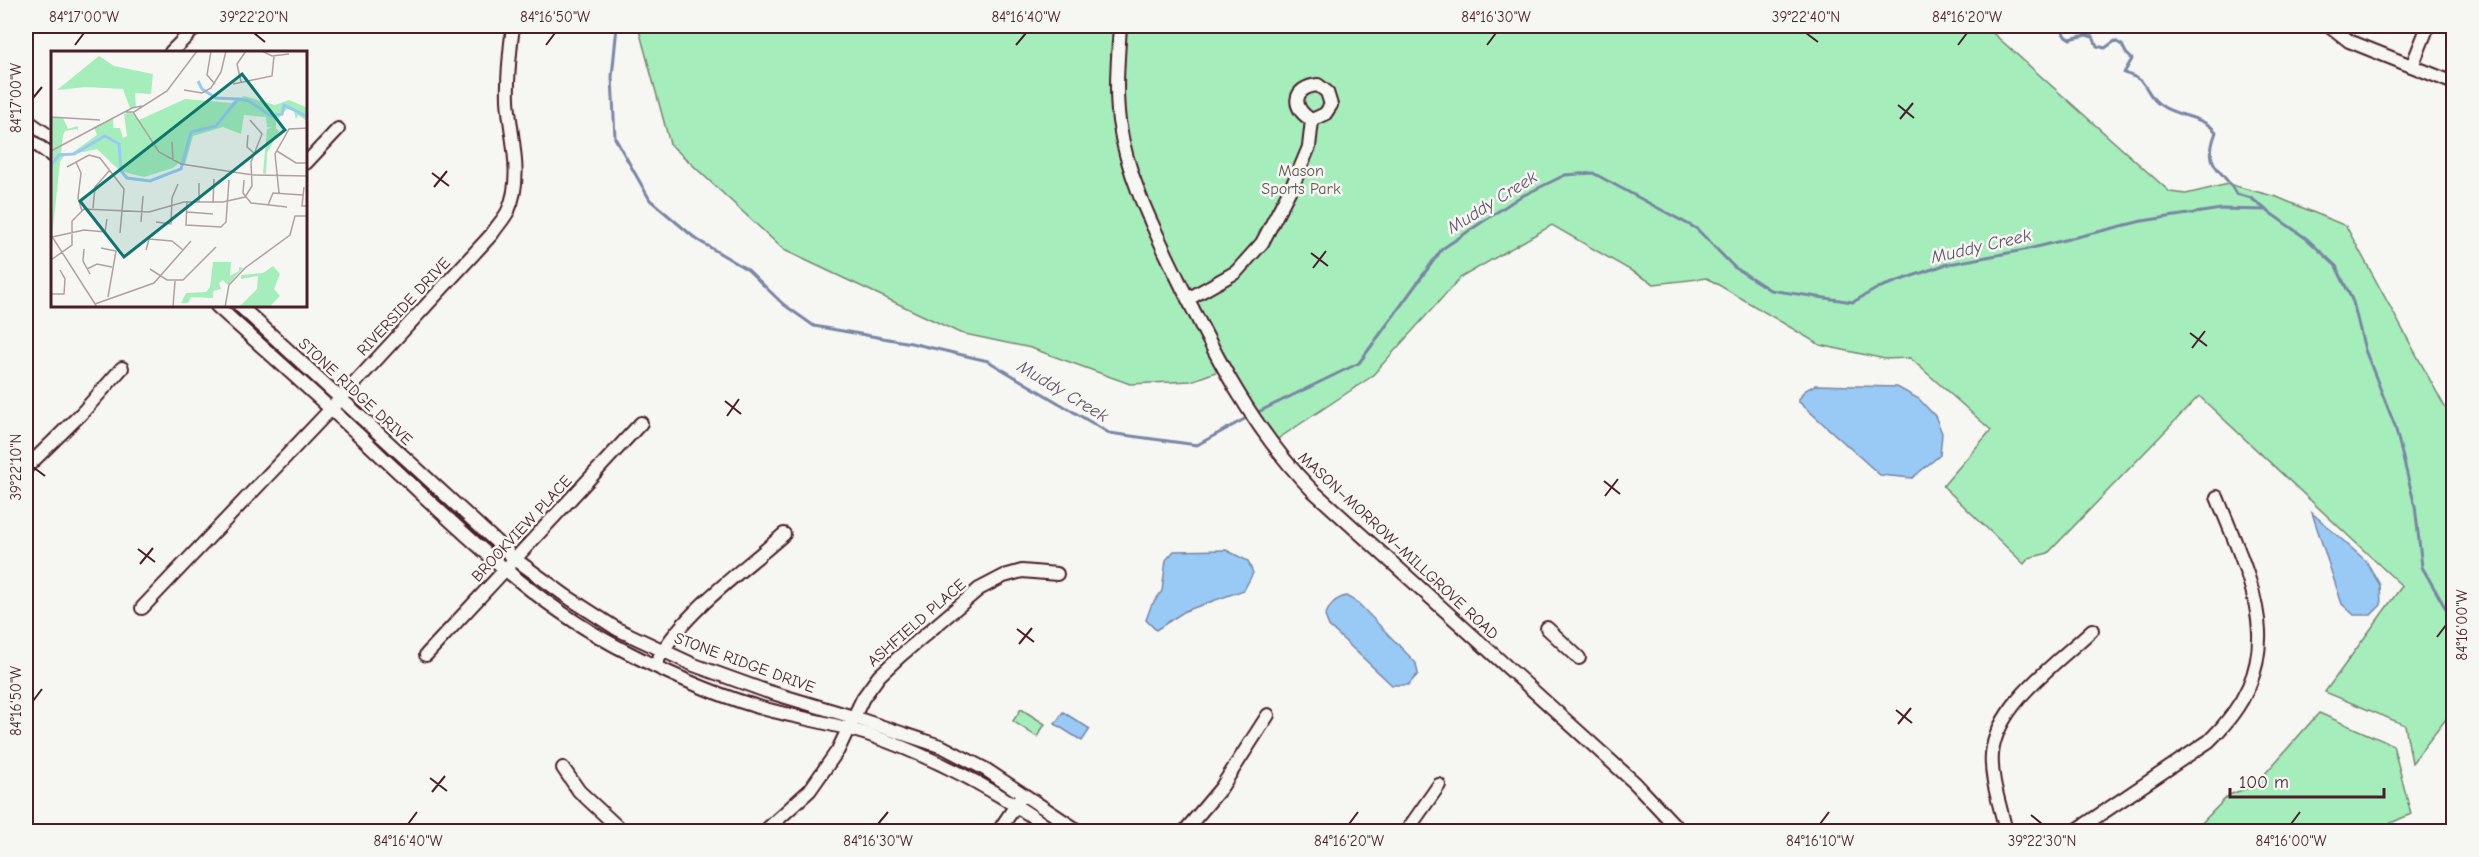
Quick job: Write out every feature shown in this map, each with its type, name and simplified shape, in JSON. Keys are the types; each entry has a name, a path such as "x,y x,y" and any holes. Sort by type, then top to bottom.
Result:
{"street":[{"path":"172,51 196,26"},
{"name":"RIVERSIDE DRIVE","path":"142,608 330,410 492,234 508,211 514,189 516,165 508,99 508,64 513,26"},
{"name":"MASON–MORROW–MILLGROVE ROAD","path":"1120,26 1117,91 1119,122 1126,152 1146,211 1188,300 1240,398 1270,444 1312,490 1620,769 1681,831"},
{"path":"2330,26 2349,41 2454,84"},
{"path":"2412,66 2428,26"},
{"path":"26,120 51,137"},
{"path":"1188,300 1236,272 1262,243 1309,147 1312,120"},
{"path":"308,161 338,129"},
{"path":"26,137 51,155"},
{"name":"STONE RIDGE DRIVE","path":"219,308 504,570 576,624 706,690 773,711 849,729 942,764 1017,805 1054,831"},
{"name":"STONE RIDGE DRIVE","path":"242,308 515,559 617,629 694,665 766,691 943,747 1023,792 1080,831"},
{"path":"26,468 82,413 122,368"},
{"name":"BROOKVIEW PLACE","path":"426,655 641,423"},
{"path":"2074,831 2209,741 2228,723 2241,704 2250,683 2257,659 2258,610 2251,582 2217,497"},
{"path":"655,666 662,650 679,628 783,534"},
{"name":"ASHFIELD PLACE","path":"764,831 810,790 838,750 853,717 879,676 979,589 1004,576 1022,571 1057,574"},
{"path":"1547,628 1579,658"},
{"path":"2006,831 1994,779 1992,755 1997,733 2020,697 2092,630"},
{"path":"1184,831 1221,788 1268,715"},
{"path":"563,768 579,791 623,831"},
{"path":"1406,831 1439,785"},
{"path":"998,831 1017,805 1023,792"}],"green space":[{"name":"Mason Sports Park","path":"638,26 1985,26 2170,192 2186,194 2228,184 2277,197 2346,226 2453,422 2453,710 2412,763 2405,725 2325,692 2402,586 2199,396 2048,553 2029,558 2024,564 1943,486 1991,430 1910,358 1885,359 1820,345 1707,278 1654,284 1552,225 1460,278 1371,377 1270,444 1224,369 1191,381 1130,384 1031,348 960,333 784,250 670,144"},
{"path":"1021,709 1045,724 1037,737 1013,721"},
{"path":"2319,713 2393,745 2411,814 2373,831 2194,831 2229,795 2255,785"}],"water":[{"path":"1815,385 1897,387 1919,399 1935,416 1942,433 1940,455 1912,478 1880,475 1798,401 1804,391"},
{"path":"2312,513 2366,561 2380,585 2381,605 2371,615 2354,615 2342,604"},
{"path":"1226,550 1248,561 1253,573 1244,590 1185,611 1156,630 1146,620 1151,606 1162,591 1166,560 1174,551"},
{"path":"1346,596 1358,603 1416,663 1418,674 1408,685 1392,685 1329,626 1325,616 1335,601"},
{"path":"1063,712 1090,729 1082,741 1055,724"}],"waterway":[{"name":"Muddy Creek","path":"617,26 612,77 615,138 650,200 696,239 748,270 783,304 814,326 911,343 988,361 1109,433 1197,445 1250,416"},
{"path":"2065,26 2064,35 2070,39 2086,35 2093,37 2097,46 2105,48 2115,41 2122,45 2132,59 2124,73 2141,81 2154,100 2168,110 2211,127 2216,132 2211,153 2215,166 2236,194 2251,198 2265,209"},
{"name":"Muddy Creek","path":"1256,413 1359,363 1442,249 1518,198 1565,175 1593,173 1697,229 1734,267 1770,290 1853,302 1878,288 1944,265 2024,250 2142,221 2221,209 2266,210 2307,239 2336,266 2353,302 2365,350 2395,426 2415,506 2422,567 2454,623"}]}
